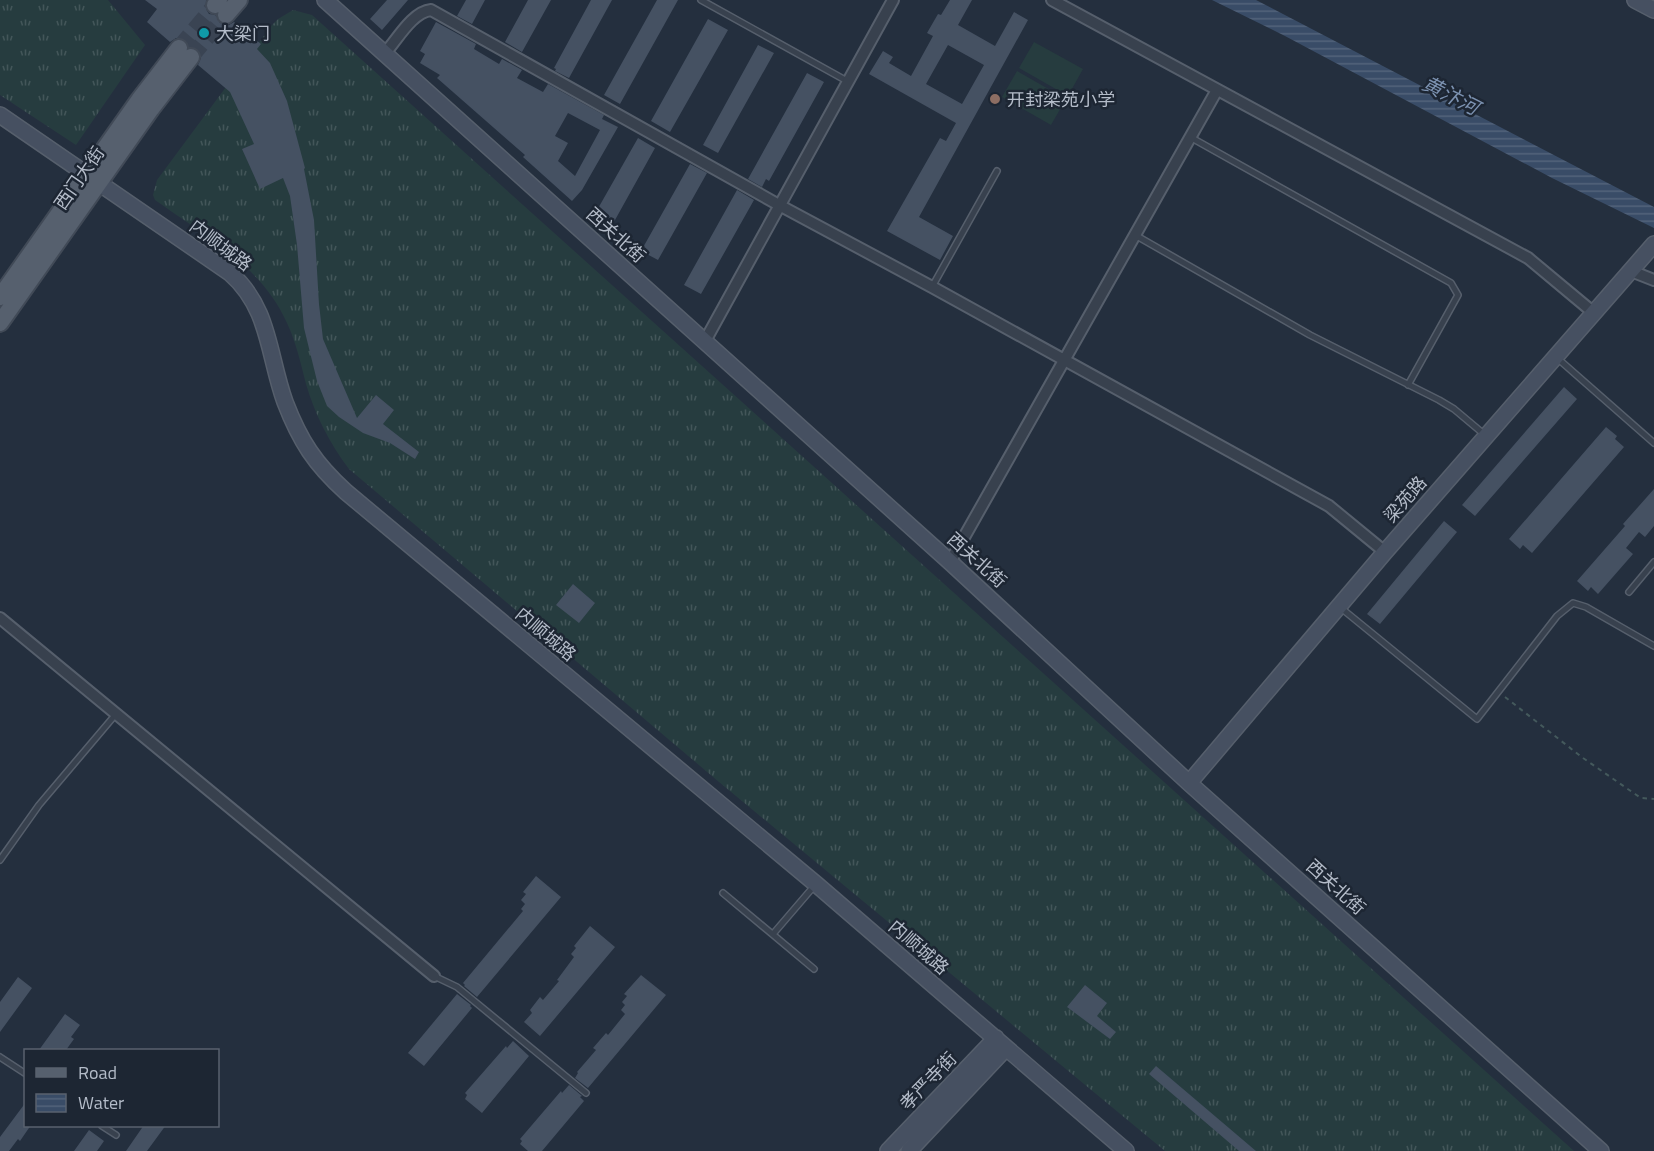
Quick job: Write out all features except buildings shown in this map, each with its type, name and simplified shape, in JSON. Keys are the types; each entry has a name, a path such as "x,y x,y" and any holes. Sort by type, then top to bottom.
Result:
{"main road":[{"path":"220,7 239,0"},
{"name":"西门大街","path":"0,323 154,79 185,52"},
{"name":"西门大街","path":"0,297 93,178"}],"street":[{"name":"西关北街","path":"325,0 950,562 1190,783 1601,1151"},
{"path":"705,341 892,0"},
{"path":"1052,0 1528,258 1594,313"},
{"path":"1635,0 1654,10"},
{"path":"386,54 417,16 431,10 779,205 1329,506 1385,552"},
{"path":"950,562 1217,90"},
{"name":"内顺城路","path":"0,115 230,273 249,293 266,330 285,400 302,441 324,472 816,884 1126,1151"},
{"name":"梁苑路","path":"1190,783 1385,552 1654,244"},
{"path":"1635,266 1654,280"},
{"path":"0,618 434,976"},
{"name":"孝严寺街","path":"888,1151 1001,1043"},
{"name":"孝严寺街","path":"909,1151 1001,1043"}],"lane":[{"path":"702,0 847,81"},
{"path":"1190,137 1451,283 1458,294 1408,385"},
{"path":"932,287 997,171"},
{"path":"1135,235 1310,335 1428,393 1454,409 1486,436"},
{"path":"1556,356 1654,443"},
{"path":"1629,592 1654,562"},
{"path":"1339,606 1477,719 1557,616 1573,603 1586,607 1654,646"},
{"path":"0,860 39,805 116,714"},
{"path":"773,934 816,884"},
{"path":"723,893 814,969"},
{"path":"434,976 457,987 586,1093"},
{"path":"0,1057 24,1073"},
{"path":"105,1127 116,1135"}],"path":[{"path":"1498,692 1635,794 1641,798 1654,799"}],"green space":[{"path":"0,0 108,0 145,45 76,145 0,95"},
{"path":"293,10 312,15 1574,1151 1165,1151 719,782 349,469 329,439 319,418 306,384 293,338 276,302 247,268 230,253 155,200 153,195 157,180 272,25"},
{"path":"1034,42 1083,69 1068,96 1019,68"},
{"path":"1017,71 1066,99 1051,125 1002,97"}],"water":[{"path":"1212,0 1256,0 1654,207 1654,228 1552,178 1285,36"}],"tunnel":[{"path":"179,48 215,5"},
{"path":"191,57 226,15"}],"place":[{"name":"大梁门","path":"204,33"},
{"name":"开封梁苑小学","path":"995,99"}],"water label":[{"name":"黄汴河","path":"1451,95"}]}
